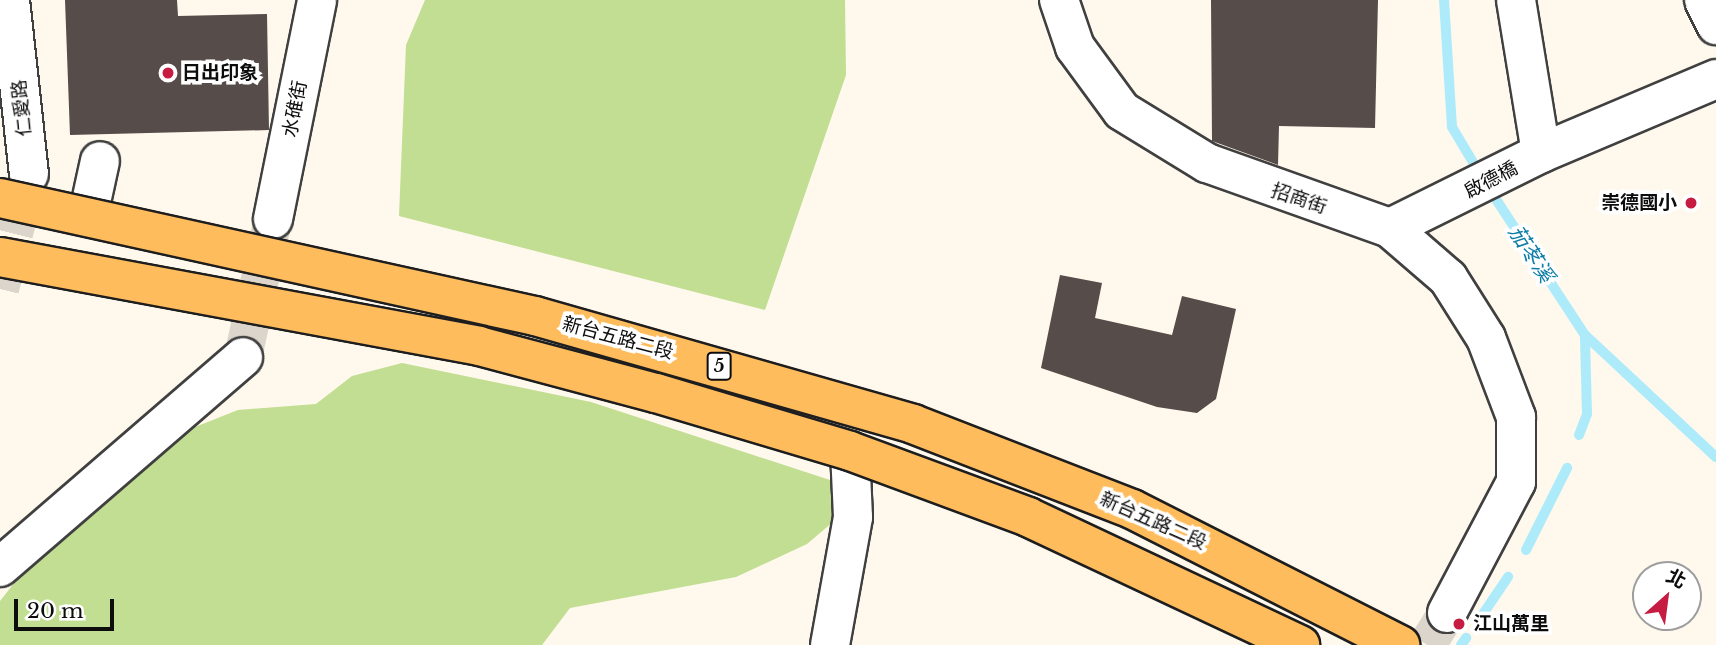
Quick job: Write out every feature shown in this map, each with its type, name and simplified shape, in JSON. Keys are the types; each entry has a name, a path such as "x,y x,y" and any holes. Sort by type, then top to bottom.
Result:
{"main road":[{"name":"新台五路二段","path":"0,198 536,316 913,424 1132,509 1401,645"},
{"name":"5","path":"0,257 479,346 850,451 1028,517 1300,645"}],"street":[{"name":"仁愛路","path":"10,0 19,158"},
{"name":"水碓街","path":"273,219 317,0"},
{"name":"招商街","path":"1059,0 1075,47 1122,111 1207,163 1390,228 1448,278 1486,338 1516,417 1516,482 1447,613"},
{"path":"1516,0 1541,153"},
{"path":"1704,0 1716,25"},
{"name":"啟德橋","path":"1390,228 1440,207 1541,153 1716,79"},
{"path":"88,216 100,161"},
{"path":"0,567 243,357"},
{"path":"830,645 853,517 850,451"}],"green space":[{"path":"425,0 845,0 846,75 765,310 399,216 406,45"},
{"path":"402,363 591,402 833,481 840,516 807,544 736,577 570,608 542,645 0,645 0,601 15,582 185,431 238,410 316,404 352,376"}],"building":[{"name":"日出印象","path":"65,0 177,0 178,16 267,14 269,130 70,135"},
{"path":"1211,0 1378,0 1375,128 1279,126 1278,165 1212,141"},
{"path":"1060,275 1102,283 1095,318 1172,335 1182,296 1236,309 1216,399 1197,413 1157,407 1041,368"}],"waterway":[{"name":"茄苳溪","path":"1444,0 1452,127 1480,174"},
{"name":"茄苳溪","path":"1488,187 1585,335 1716,457"},
{"path":"1579,435 1587,414 1585,335"},
{"path":"1526,550 1567,468"},
{"path":"1483,614 1508,577"},
{"path":"1461,645 1466,638"}],"tunnel":[{"path":"0,289 29,174"},
{"path":"243,357 272,224"},
{"path":"1427,645 1447,613"}],"place":[{"name":"日出印象","path":"168,73"},
{"name":"崇德國小","path":"1691,203"},
{"name":"江山萬里","path":"1459,624"}]}
